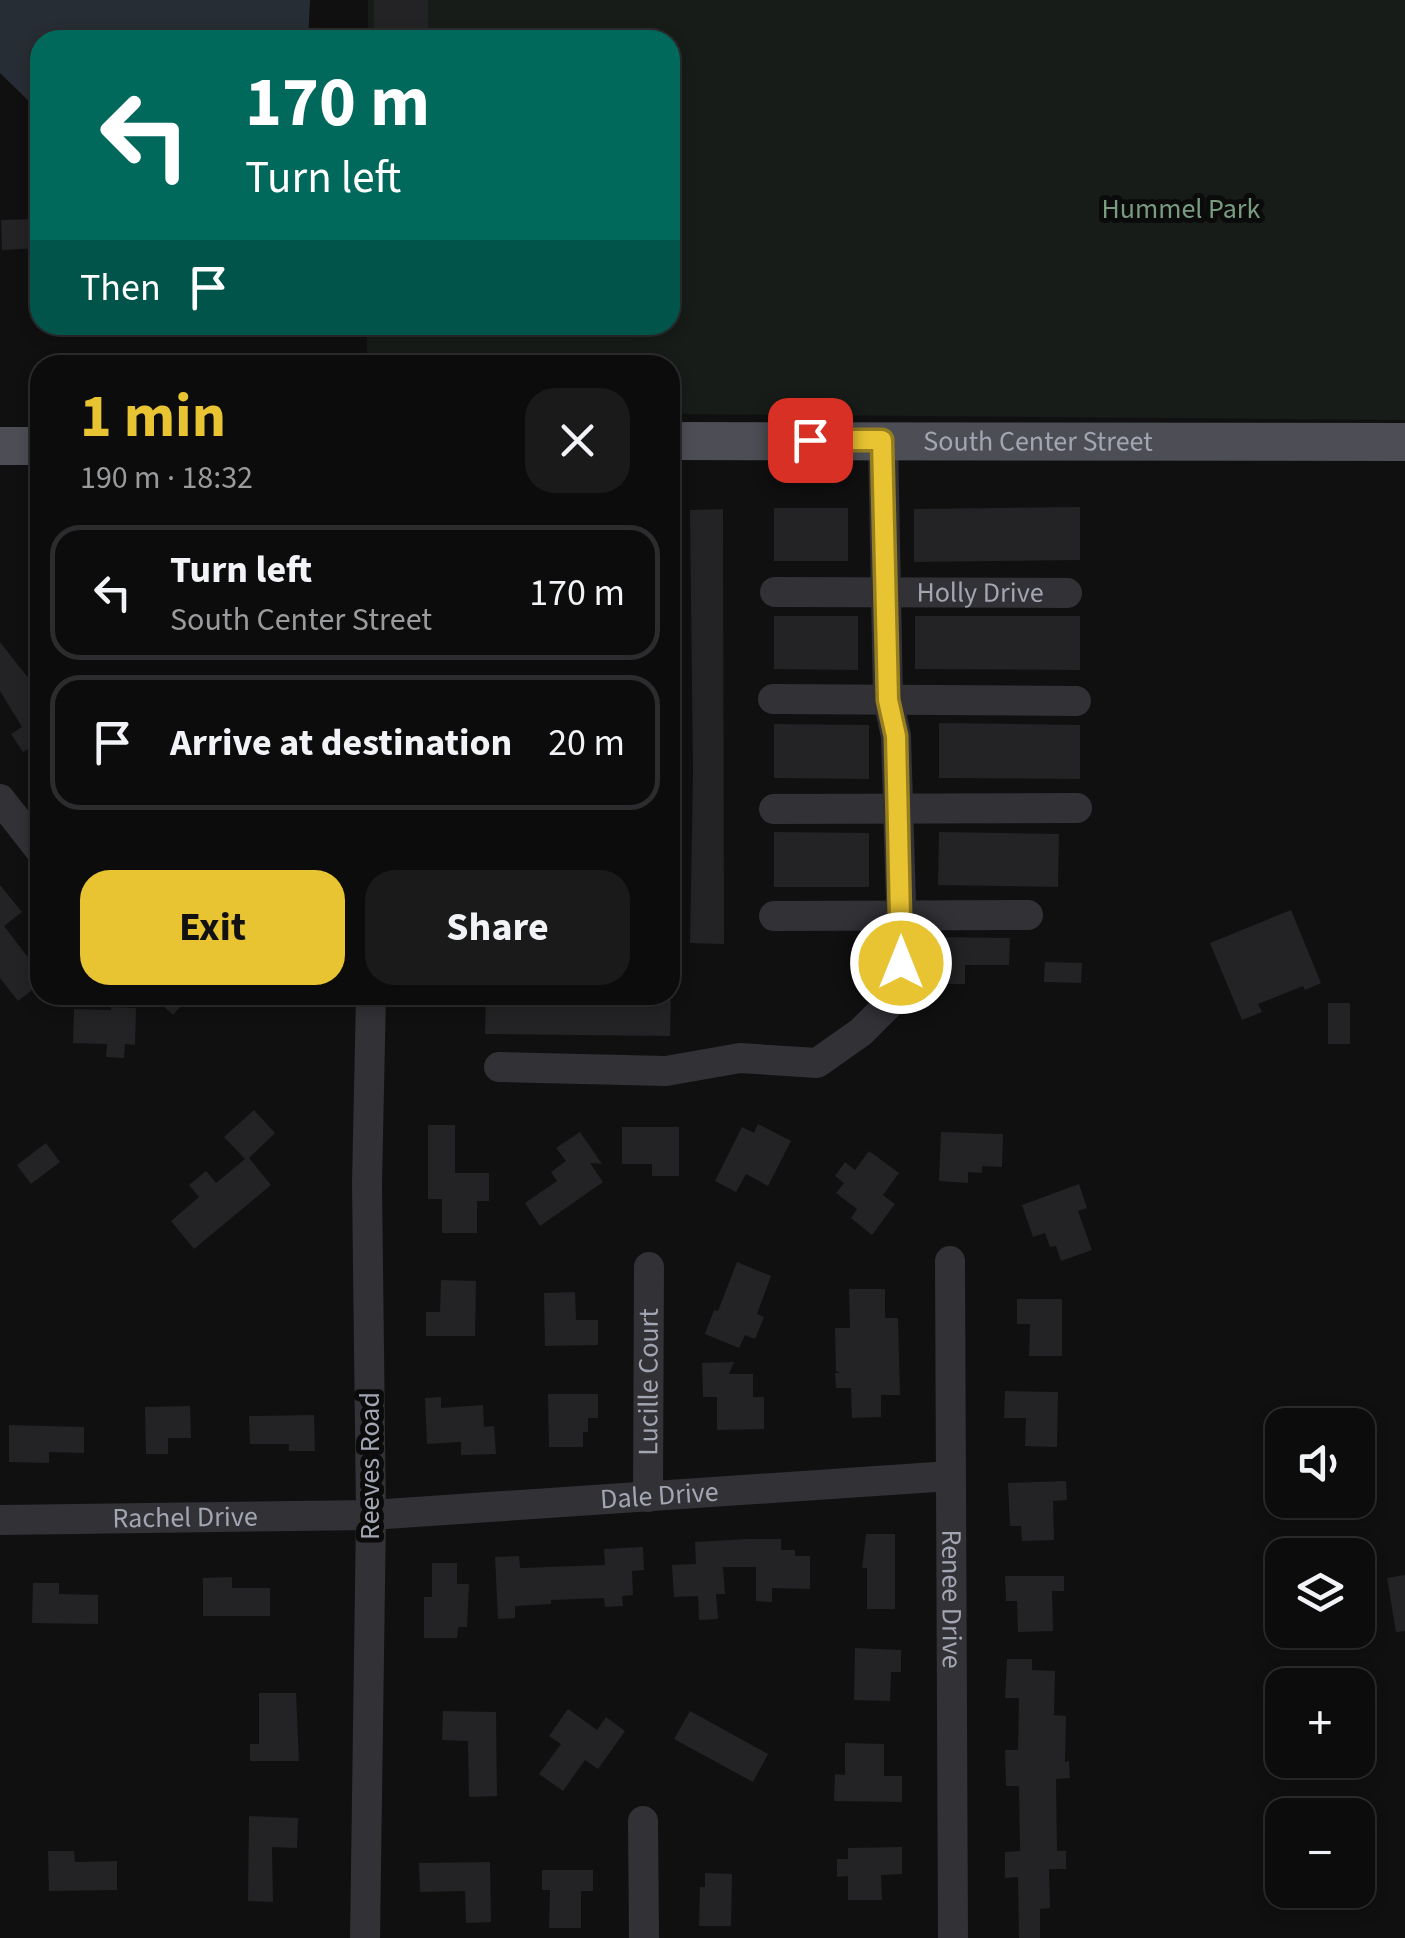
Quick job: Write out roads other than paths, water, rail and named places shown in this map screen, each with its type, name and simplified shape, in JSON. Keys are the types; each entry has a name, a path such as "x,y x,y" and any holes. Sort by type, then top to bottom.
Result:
{"main road":[{"name":"South Center Street","path":"680,441 1405,442"},
{"path":"0,446 30,446"}],"street":[{"path":"499,1067 666,1071 740,1058 817,1063 861,1032 899,994 896,736 888,700 882,440"},
{"name":"Holly Drive","path":"774,592 1068,593"},
{"path":"773,699 1076,701"},
{"path":"0,799 30,837"},
{"path":"774,809 1077,808"},
{"path":"774,916 1028,915"},
{"name":"Reeves Road","path":"365,1938 371,1516 367,1183 371,1005"},
{"name":"Renee Drive","path":"950,1261 953,1938"},
{"name":"Lucille Court","path":"648,1497 649,1267"},
{"name":"Dale Drive","path":"371,1516 950,1476"},
{"name":"Rachel Drive","path":"0,1520 371,1516"},
{"path":"643,1821 644,1938"}],"park label":[{"name":"Hummel Park","path":"1181,209"}]}
